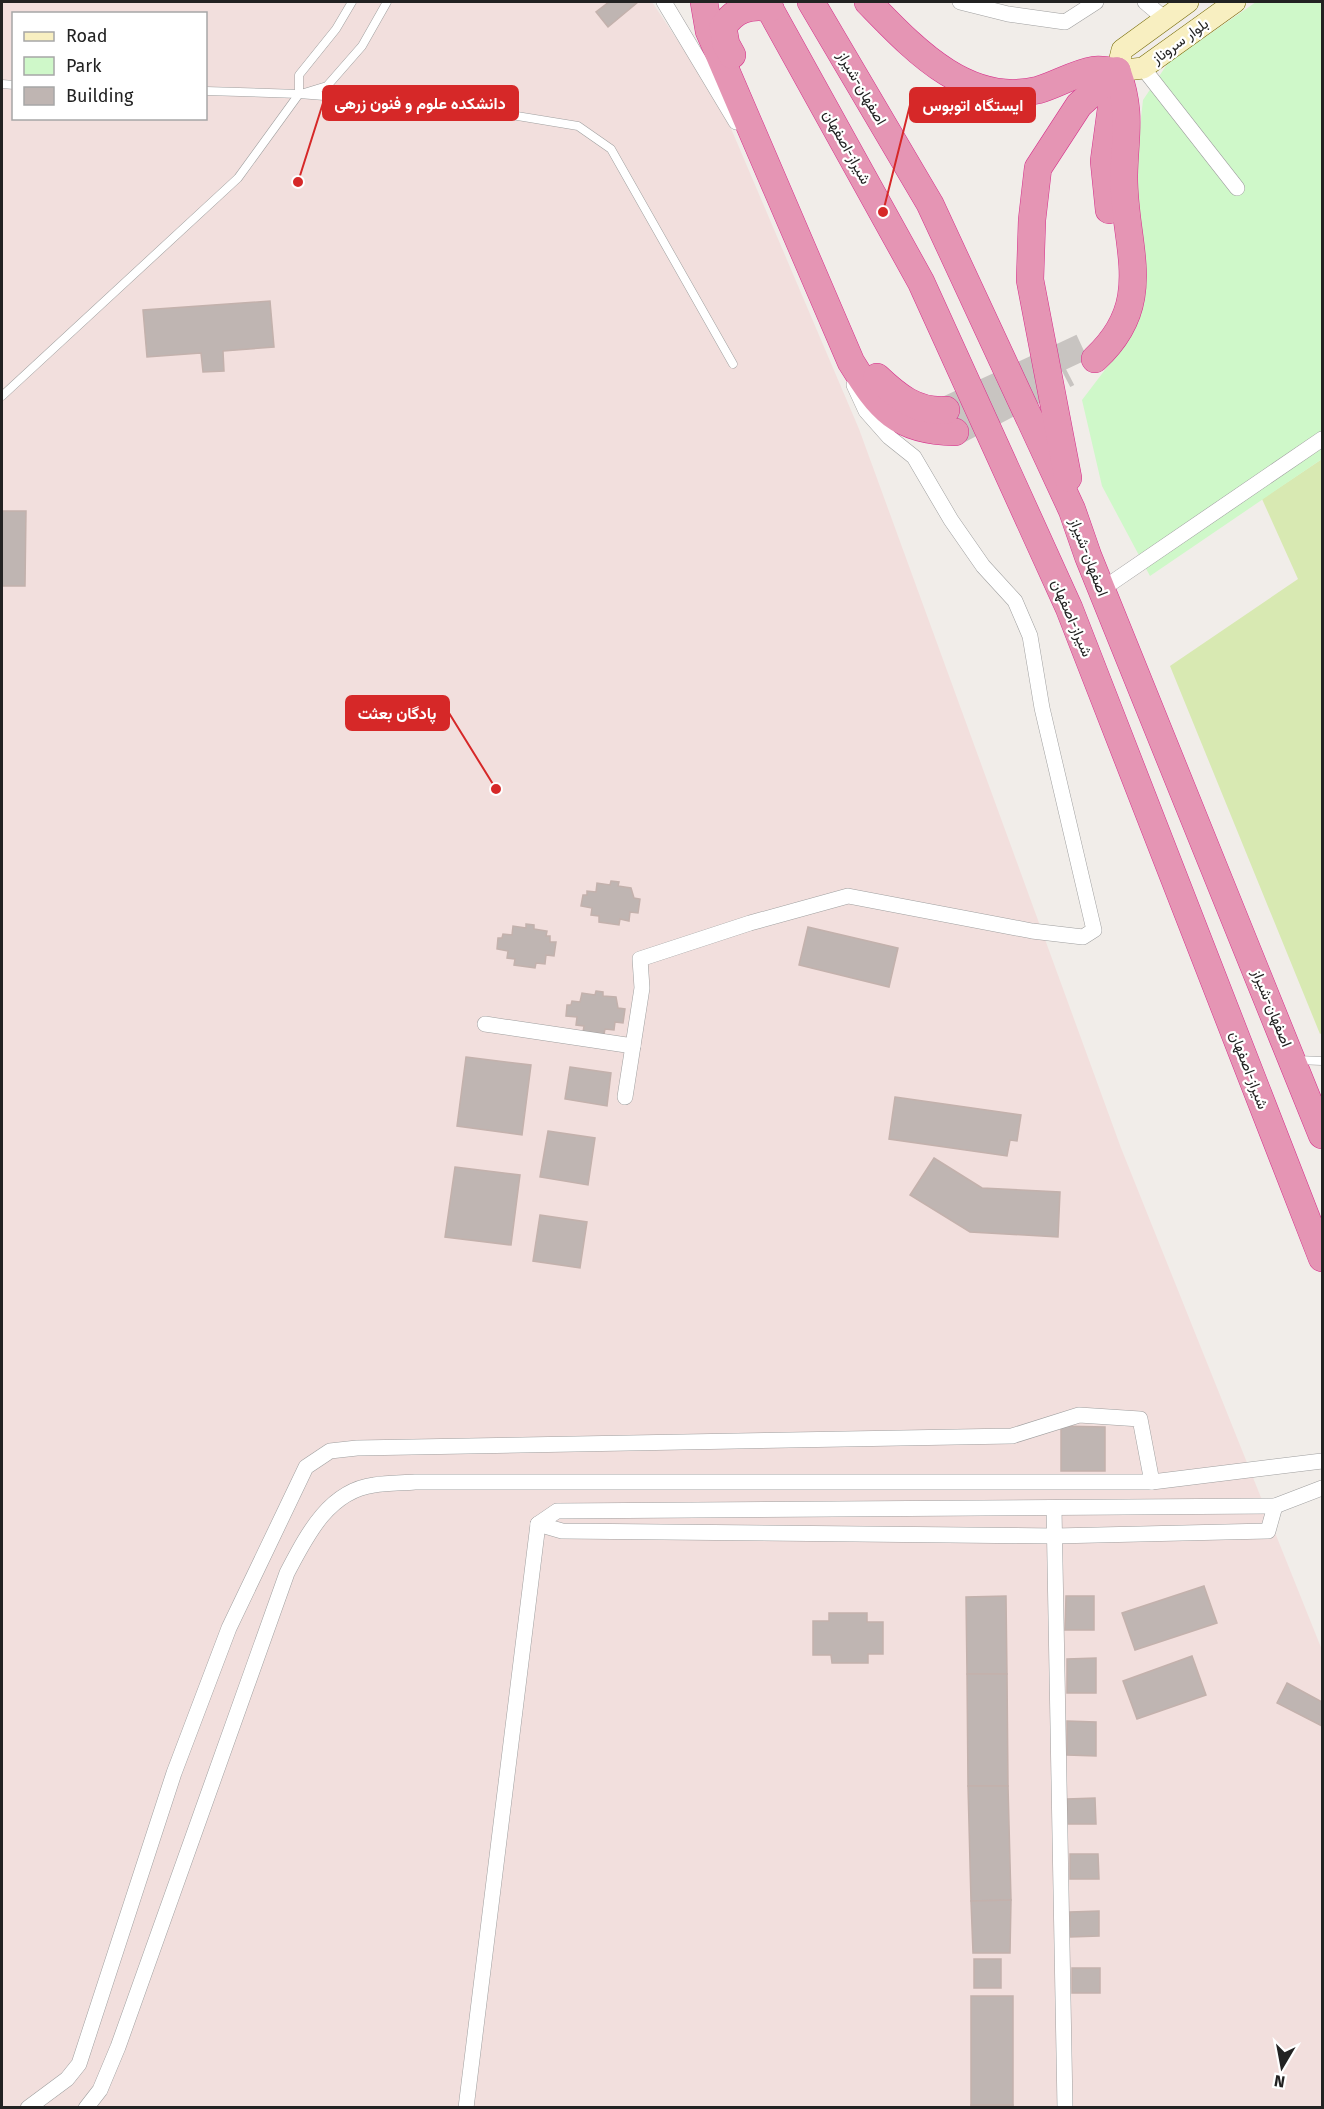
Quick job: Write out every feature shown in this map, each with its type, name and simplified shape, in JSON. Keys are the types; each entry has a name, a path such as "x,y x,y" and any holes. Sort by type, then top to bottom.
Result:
{"highway":[{"path":"704,2 709,31 834,327 857,372 874,398 909,426 928,431 950,421 897,396 875,375 858,346 757,107 726,44 723,27 729,17 751,5 768,5"},
{"name":"اصفهان-شیراز","path":"811,2 930,204 1072,510 1101,590 1293,1060 1317,1108 1323,1135"},
{"path":"868,2 927,60 971,84 997,92 1036,90 1093,70 1116,71"},
{"name":"شیراز-اصفهان","path":"768,5 921,282 1069,608 1323,1258"},
{"path":"1072,510 1066,465 1030,280 1032,220 1038,168 1079,105 1116,71"},
{"path":"1093,351 1115,305 1117,284 1104,161 1116,71"}],"street":[{"path":"625,1097 642,988 640,959 750,923 849,896 1032,931 1083,937 1094,930 1042,708 1030,636 1015,601 976,556 951,520 914,457 889,437 866,411 734,117 664,2"},
{"path":"960,2 1008,14 1065,22 1096,2"},
{"path":"1145,2 1165,19"},
{"name":"بلوار سروناز","path":"1188,2 1122,50 1116,71 1143,68 1235,2"},
{"path":"1143,68 1237,188"},
{"path":"1101,590 1323,439"},
{"path":"485,1024 633,1046"},
{"path":"28,2108 68,2079 79,2064 174,1773 229,1628 306,1467 330,1451 357,1448 1012,1436 1079,1415 1140,1419 1152,1482"},
{"path":"86,2108 100,2090 118,2047 286,1573 319,1516 346,1496 371,1485 415,1482 1152,1482 1323,1461"},
{"path":"466,2108 538,1524 557,1511 1275,1506 1323,1488"},
{"path":"538,1524 562,1531 1055,1536 1268,1530 1275,1506"},
{"path":"1054,1508 1065,2108"}],"lane":[{"path":"2,396 238,178 299,94 299,75 336,29 352,2"},
{"path":"299,94 327,86 362,46 387,2"},
{"path":"693,2 709,31"},
{"path":"207,91 299,94 462,107 578,126 611,149 733,364"},
{"path":"1293,1060 1323,1061"}],"shaded area":[{"path":"2,2 652,2 721,105 859,429 1121,1148 1322,1650 1322,2107 2,2108"}],"green space":[{"path":"1256,2 1322,2 1322,459 1150,576 1102,486 1082,400 1130,337 1146,287 1135,173 1143,100 1168,63"},
{"path":"1322,459 1322,1033 1320,1034 1170,666 1298,579 1262,499"}],"building":[{"path":"609,2 638,2 608,27 596,12"},
{"path":"270,301 274,347 223,351 224,371 203,372 201,353 147,357 143,310"},
{"path":"2,511 26,511 25,586 2,586"},
{"path":"611,881 619,882 618,886 631,888 634,898 640,899 638,913 630,912 629,921 620,919 619,925 599,922 599,916 591,915 592,908 581,906 583,895 587,895 587,891 596,892 597,883 610,885"},
{"path":"526,924 534,925 534,929 547,931 546,936 550,936 550,942 556,942 554,956 546,955 545,964 536,963 535,968 514,965 515,959 507,958 508,951 497,949 498,938 502,938 503,934 512,935 513,926 526,928"},
{"path":"808,927 898,948 889,987 799,965"},
{"path":"596,991 603,992 603,996 616,997 618,1008 625,1009 623,1023 615,1022 614,1030 605,1029 604,1034 583,1032 584,1026 576,1025 577,1017 566,1016 567,1005 571,1005 572,1001 580,1002 582,993 595,995"},
{"path":"466,1057 531,1065 522,1135 457,1126"},
{"path":"570,1067 611,1073 607,1106 565,1099"},
{"path":"895,1097 1021,1115 1017,1141 1010,1140 1007,1156 889,1139"},
{"path":"548,1131 595,1138 588,1185 540,1177"},
{"path":"934,1158 982,1188 1060,1192 1058,1237 970,1232 910,1195"},
{"path":"455,1167 520,1175 511,1245 445,1237"},
{"path":"540,1215 587,1222 580,1268 533,1261"},
{"path":"1061,1426 1105,1427 1105,1471 1061,1471"},
{"path":"1204,1586 1217,1623 1135,1650 1122,1613"},
{"path":"1006,1596 1007,1674 967,1674 966,1597"},
{"path":"1066,1596 1094,1596 1094,1630 1065,1630"},
{"path":"829,1613 867,1613 867,1622 883,1622 883,1654 868,1654 868,1663 832,1663 831,1655 813,1655 813,1621 829,1621"},
{"path":"1192,1656 1206,1695 1137,1719 1123,1681"},
{"path":"1096,1658 1096,1693 1067,1693 1067,1659"},
{"path":"967,1674 1007,1674 1008,1786 968,1786"},
{"path":"1287,1683 1322,1702 1322,1726 1277,1703"},
{"path":"1067,1721 1096,1722 1096,1756 1067,1755"},
{"path":"968,1786 1008,1786 1011,1900 971,1901"},
{"path":"1095,1798 1096,1824 1067,1824 1067,1799"},
{"path":"1070,1854 1098,1854 1099,1879 1070,1879"},
{"path":"1011,1900 1010,1953 973,1953 971,1901"},
{"path":"1099,1911 1099,1936 1070,1937 1070,1912"},
{"path":"974,1959 1001,1959 1001,1988 974,1988"},
{"path":"1072,1968 1100,1968 1100,1993 1072,1993"},
{"path":"971,1996 1013,1996 1013,2105 971,2105"},
{"path":"971,2105 1013,2105 1013,2108 971,2108"}],"tunnel":[{"path":"946,410 1091,343"},
{"path":"955,432 1068,373"}],"place":[{"name":"دانشکده علوم و فنون زرهی","path":"298,182"},
{"name":"ایستگاه اتوبوس","path":"883,212"},
{"name":"پادگان بعثت","path":"496,789"}]}
